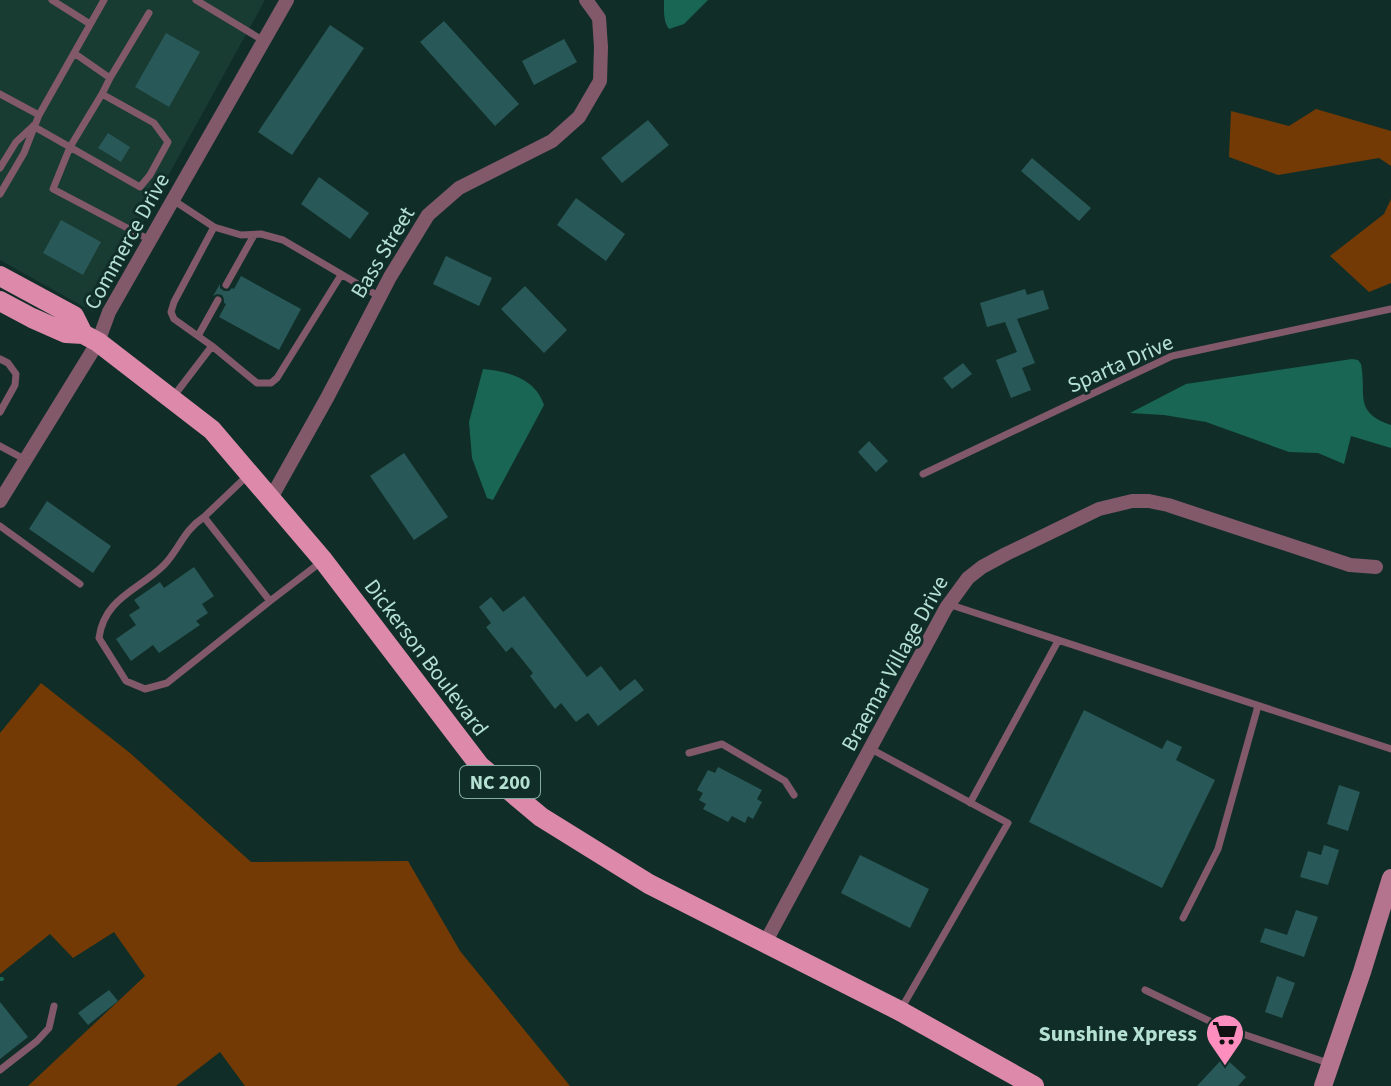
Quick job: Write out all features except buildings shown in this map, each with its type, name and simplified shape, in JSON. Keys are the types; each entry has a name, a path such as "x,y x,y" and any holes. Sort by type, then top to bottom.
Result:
{"main road":[{"name":"Dickerson Boulevard","path":"0,276 74,316 90,338 212,430 323,560 480,766 541,817 649,884 900,1011 1034,1086"},
{"name":"Dickerson Boulevard","path":"0,301 66,333 90,338"},
{"path":"1323,1086 1391,878"}],"street":[{"name":"Commerce Drive","path":"0,501 26,460 90,338 109,312 287,0"},
{"name":"Bass Street","path":"271,498 428,215 459,188 552,141 579,117 600,81 599,18 586,0"},
{"name":"Braemar Village Drive","path":"765,943 948,604 968,578 1006,554 1099,509 1132,501 1168,505 1350,565 1376,567"}],"lane":[{"path":"52,0 90,24"},
{"path":"0,194 24,153 33,126 104,0"},
{"path":"196,0 264,41"},
{"path":"149,13 70,147 53,189 150,240"},
{"path":"74,53 110,78"},
{"path":"0,94 39,115"},
{"path":"33,126 140,187 168,142 154,123 102,94"},
{"path":"0,168 16,142 33,126"},
{"path":"173,200 214,227 241,235 283,240 380,297"},
{"path":"214,227 171,312 174,319 257,383 271,383 277,378 341,275"},
{"path":"226,285 254,235"},
{"path":"198,336 218,300"},
{"name":"Sparta Drive","path":"923,474 1172,356 1391,309"},
{"path":"172,399 212,346"},
{"path":"0,359 8,363 16,374 15,385 0,412"},
{"path":"0,446 26,460"},
{"path":"250,473 191,526 164,565 122,597 101,622 99,638 126,681 145,689 167,683 323,560"},
{"path":"204,517 270,601"},
{"path":"0,526 80,584"},
{"path":"948,604 1391,749"},
{"path":"970,803 1058,641"},
{"path":"1183,918 1218,849 1258,706"},
{"path":"689,753 722,744 785,781 794,795"},
{"path":"871,749 1008,823 900,1011"},
{"path":"1145,990 1222,1027 1331,1064"},
{"path":"0,1070 49,1028 54,1006"}],"shaded area":[{"path":"0,0 265,0 93,312 0,260"},
{"path":"664,0 708,0 684,24 669,29"},
{"path":"1316,109 1391,131 1391,166 1379,158 1278,175 1229,157 1231,111 1289,126"},
{"path":"1391,199 1391,283 1369,292 1330,256 1384,214"},
{"path":"1352,359 1361,364 1366,408 1379,420 1391,425 1391,448 1351,436 1344,464 1318,453 1289,452 1206,422 1130,413 1186,384"},
{"path":"483,369 520,378 535,389 544,405 493,500 487,498 472,458 469,422"},
{"path":"41,683 130,753 251,862 408,861 460,951 570,1086 245,1086 220,1052 176,1086 28,1086 145,976 114,932 73,958 50,934 0,974 0,733"}],"place":[{"name":"Sunshine Xpress","path":"1225,1067"}]}
